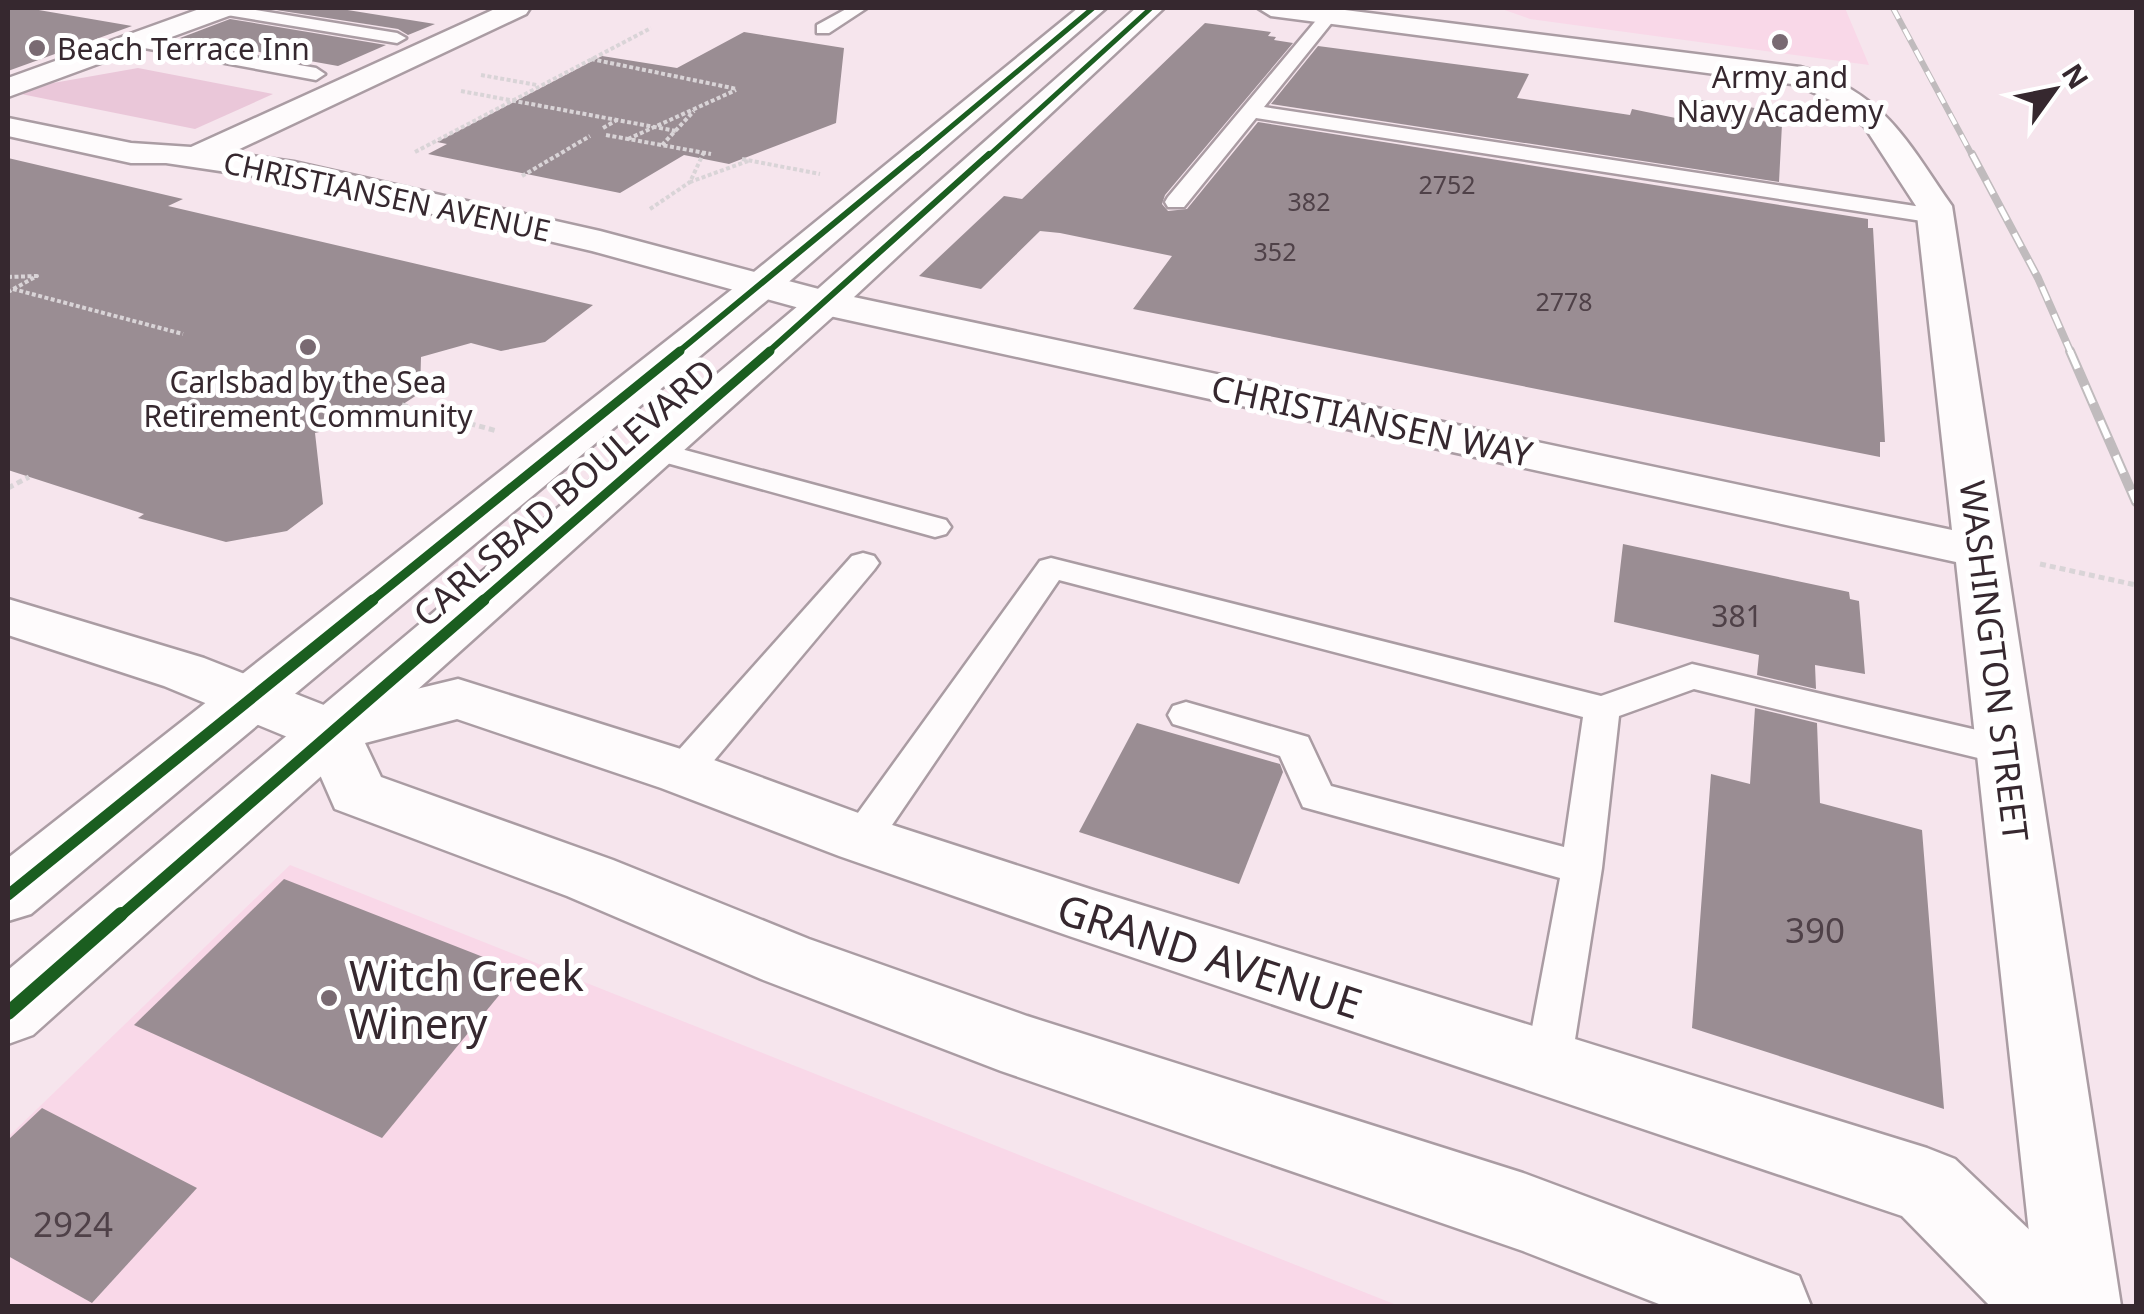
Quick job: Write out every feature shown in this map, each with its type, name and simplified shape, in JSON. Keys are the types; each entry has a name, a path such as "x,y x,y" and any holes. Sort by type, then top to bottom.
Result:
{"street":[{"path":"8,88 223,8"},
{"path":"198,156 517,8"},
{"name":"CARLSBAD BOULEVARD","path":"8,896 764,284 1093,8"},
{"name":"CARLSBAD BOULEVARD","path":"8,1014 824,303 1151,8"},
{"name":"WASHINGTON STREET","path":"1271,8 1800,76 1840,94 1876,120 1934,206 2079,1306"},
{"name":"CHRISTIANSEN AVENUE","path":"8,127 131,153 198,156 352,186 764,284"},
{"name":"CHRISTIANSEN WAY","path":"764,284 824,303 1982,552"},
{"path":"8,617 184,672 331,730 357,793 590,878 784,959 1008,1042 1523,1212 1768,1306"},
{"name":"GRAND AVENUE","path":"331,730 458,699 682,772 861,839 1927,1186 2048,1306"}],"lane":[{"path":"223,8 397,38"},
{"path":"823,29 859,8"},
{"path":"1176,202 1330,15"},
{"path":"134,42 316,74"},
{"path":"1251,111 1936,216"},
{"path":"655,451 935,527"},
{"path":"682,772 863,563"},
{"path":"861,839 1051,568 1602,710 1692,676 2006,751"},
{"path":"1548,1065 1582,868 1602,710"},
{"path":"1186,714 1295,746 1317,796 1582,868"}],"path":[{"path":"352,186 651,28"},
{"path":"590,59 737,89 628,138"},
{"path":"633,68 643,63"},
{"path":"480,75 538,86"},
{"path":"461,91 676,131"},
{"path":"662,145 698,106"},
{"path":"618,120 604,132 708,153 690,182 745,160 880,185"},
{"path":"8,277 38,276 10,290"},
{"path":"10,290 183,334"},
{"path":"402,405 560,448"},
{"path":"8,488 29,477"},
{"path":"1982,552 2136,585"}],"shaded area":[{"name":"Army and Navy Academy","path":"1499,8 1845,8 1869,65 1530,19"},
{"path":"138,68 273,94 195,129 21,94 53,83"},
{"path":"290,865 1399,1306 8,1306 8,1137"}],"building":[{"name":"Beach Terrace Inn","path":"8,8 27,8 132,26 8,71"},
{"path":"263,8 335,8 435,24 408,35 398,29"},
{"path":"230,19 386,45 338,66 180,38"},
{"path":"1205,23 1271,32 1268,36 1276,37 1274,40 1293,43 1165,195 1162,204 1168,211 1187,209 1258,122 1868,219 1868,228 1873,228 1885,442 1880,442 1880,457 1133,309 1172,256 1060,233 1040,231 981,289 919,276 1004,196 1022,199"},
{"path":"744,32 844,48 836,123 729,164 684,155 620,193 428,154 447,144 437,142 602,56 677,68"},
{"path":"1318,46 1529,74 1517,98 1630,115 1632,109 1690,121 1694,99 1763,110 1762,121 1782,124 1779,182 1271,104"},
{"name":"Carlsbad by the Sea Retirement Community","path":"8,158 183,199 168,206 593,305 545,342 501,351 471,343 421,357 420,393 385,416 315,433 323,504 287,531 226,542 138,518 144,514 8,470"},
{"path":"1623,544 1849,592 1850,599 1859,601 1865,674 1815,665 1816,689 1757,675 1759,655 1614,622"},
{"path":"1755,708 1817,723 1820,803 1922,830 1944,1109 1692,1028 1711,774 1750,784"},
{"path":"1137,723 1280,764 1283,772 1239,884 1079,832"},
{"name":"Witch Creek Winery","path":"284,879 519,971 382,1138 134,1025"},
{"path":"42,1108 197,1188 92,1303 8,1256 8,1140"}],"railway":[{"path":"1893,8 1973,157"},
{"path":"1972,154 2038,278 2071,353"},
{"path":"2070,351 2136,502"}],"cycle path":[{"path":"8,895 763,284 1093,8"},
{"path":"8,1013 825,303 1151,8"}],"place":[{"name":"Army and Navy Academy","path":"1780,42"},
{"name":"Beach Terrace Inn","path":"37,48"},
{"name":"Carlsbad by the Sea Retirement Community","path":"308,347"},
{"name":"Witch Creek Winery","path":"329,998"}]}
